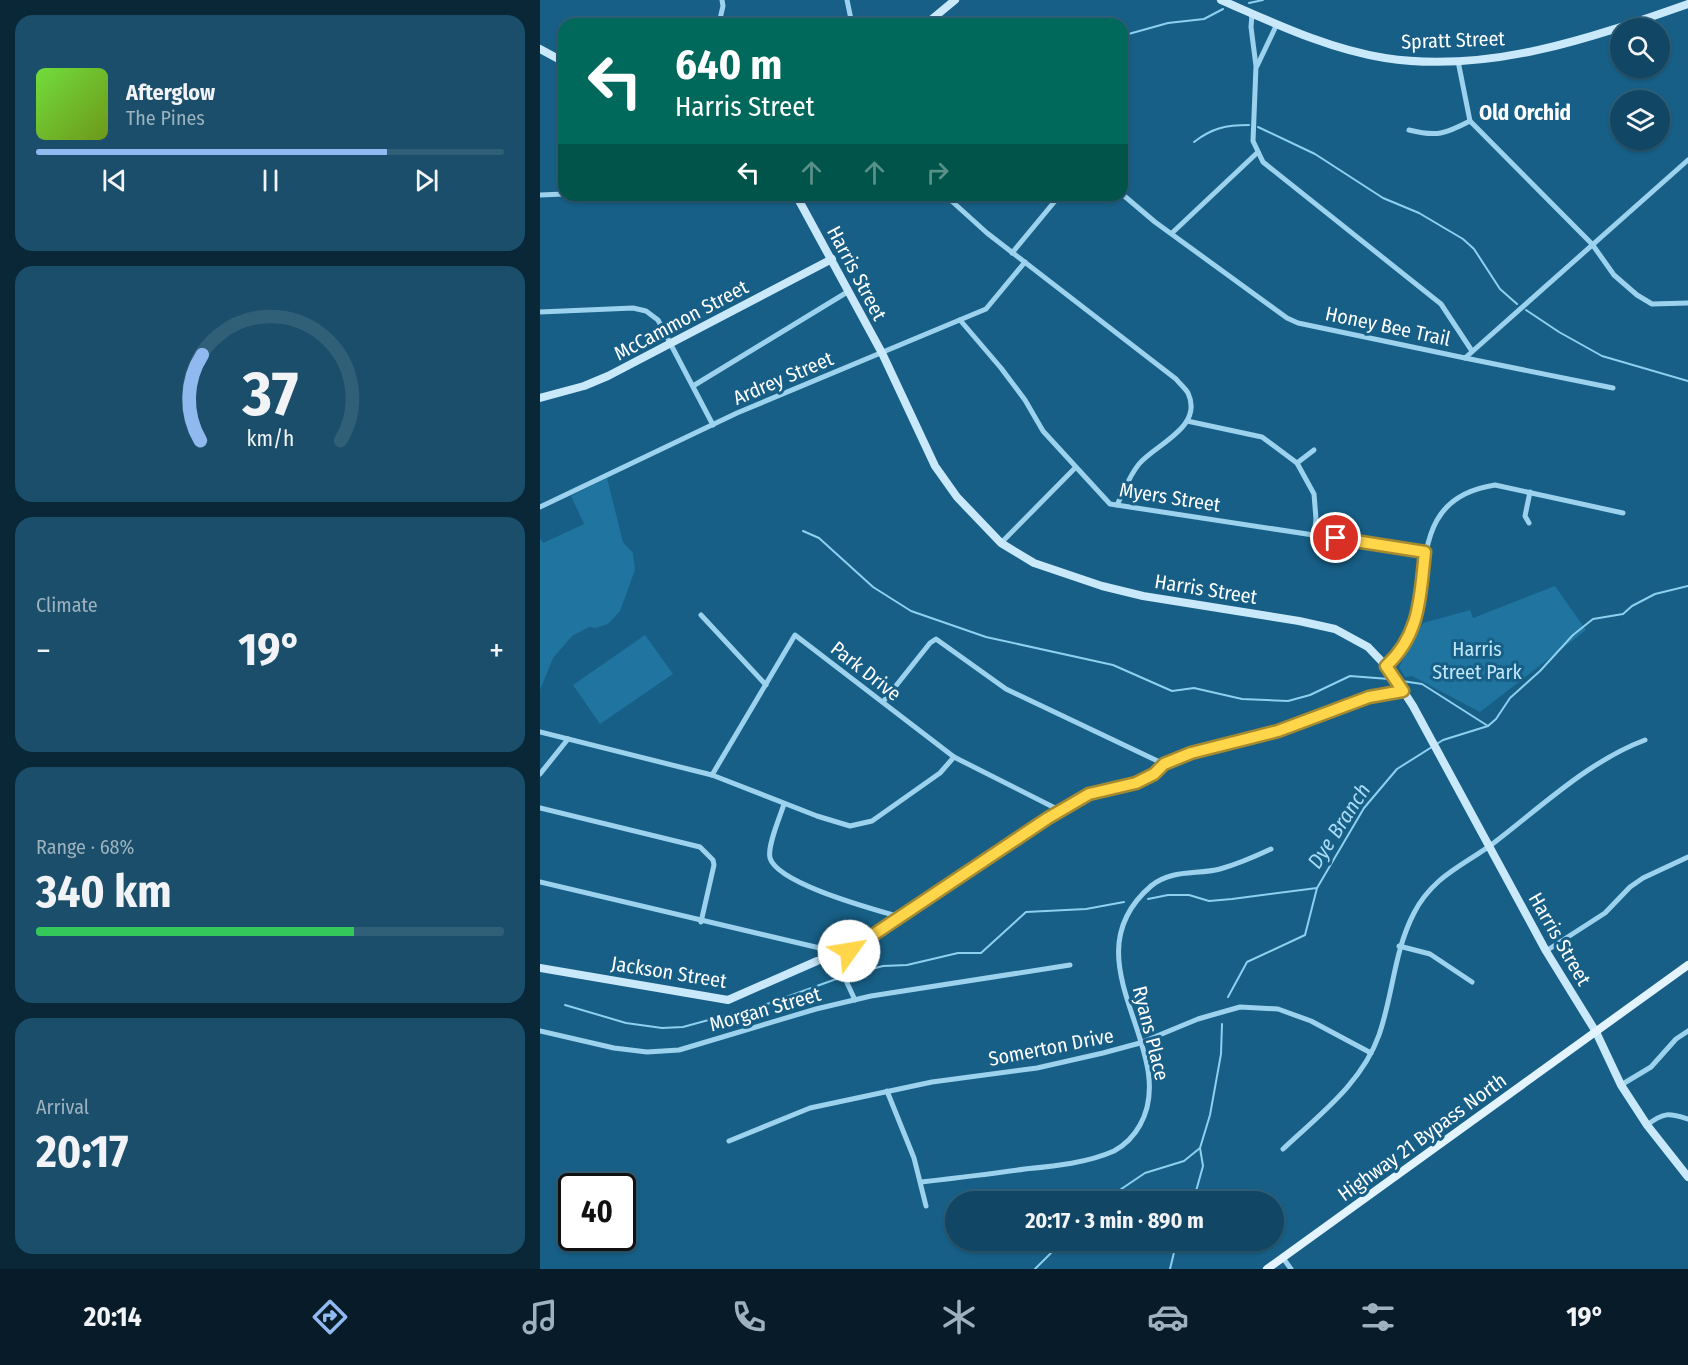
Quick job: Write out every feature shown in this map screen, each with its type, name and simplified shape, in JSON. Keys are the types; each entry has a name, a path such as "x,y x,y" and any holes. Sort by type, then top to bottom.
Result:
{"main road":[{"name":"Highway 21 Bypass North","path":"1267,1269 1688,965"}],"street":[{"path":"720,18 722,0"},
{"path":"847,0 851,18"},
{"path":"933,18 955,0"},
{"name":"Spratt Street","path":"1221,0 1323,42 1385,58 1458,61 1486,59 1552,48 1688,4"},
{"path":"1252,14 1251,27 1257,66 1253,141 1263,162 1441,304 1472,351"},
{"path":"1257,66 1277,24"},
{"path":"540,49 558,59"},
{"path":"1458,61 1470,122 1592,244 1614,275 1652,304 1688,303"},
{"path":"1409,130 1440,135 1470,122"},
{"path":"1172,233 1258,152"},
{"name":"Honey Bee Trail","path":"1128,199 1273,309 1298,323 1465,358 1688,160"},
{"path":"540,195 558,194"},
{"name":"Harris Street","path":"799,201 882,354 935,466 957,497 1001,543 1034,563 1102,586 1143,596 1295,620 1335,629 1368,647 1386,666 1433,741 1546,951 1596,1032 1621,1085 1647,1125 1688,1178"},
{"path":"952,201 1012,253 1176,379 1188,393 1190,405 1185,426 1139,464 1117,505"},
{"path":"1012,253 1055,201"},
{"name":"McCammon Street","path":"540,398 584,387 672,344 832,259"},
{"name":"Ardrey Street","path":"540,507 712,424 986,309 1025,262"},
{"path":"693,386 849,291"},
{"path":"540,312 639,310 658,320 712,424"},
{"name":"Myers Street","path":"960,320 1001,368 1043,431 1110,504 1425,552"},
{"path":"1465,358 1613,388"},
{"path":"1187,421 1262,437 1297,463 1314,494 1316,519 1314,535"},
{"path":"1297,463 1314,450"},
{"path":"1001,543 1075,468"},
{"path":"1386,666 1401,649 1413,629 1427,541 1444,508 1457,498 1477,488 1495,485 1623,513"},
{"path":"1529,524 1526,516 1530,492"},
{"path":"701,615 766,685"},
{"name":"Park Drive","path":"712,775 795,635 954,757 1061,811"},
{"path":"883,702 930,643 936,639 1006,689 1164,764"},
{"name":"Jackson Street","path":"540,968 728,1000 849,951 1089,794 1136,783 1154,774 1164,764 1191,753 1299,724 1369,697 1403,691"},
{"path":"540,732 712,775 837,823 861,825 872,821 940,773 954,757"},
{"path":"540,774 568,739"},
{"path":"1283,1149 1349,1087 1371,1053 1379,1036 1391,992 1399,946 1414,913 1426,894 1440,880 1490,846 1607,757 1645,740"},
{"path":"784,804 772,838 770,856 776,869 792,880 901,918"},
{"path":"540,808 700,847 713,860 714,865 701,922"},
{"name":"Ryans Place","path":"921,1182 1072,1164 1114,1150 1127,1142 1145,1116 1150,1100 1149,1073 1128,1007 1119,966 1119,933 1130,910 1152,885 1176,873 1218,869 1243,862 1271,849"},
{"path":"1546,951 1605,914 1630,887 1643,878 1688,857"},
{"path":"540,882 701,922 824,949 835,956 855,1000"},
{"path":"1399,946 1430,954 1472,982"},
{"name":"Morgan Street","path":"540,1030 647,1052 679,1050 816,1009 855,1000 1070,966"},
{"name":"Somerton Drive","path":"729,1141 810,1108 887,1091 1037,1068 1140,1043 1198,1019 1240,1007 1278,1009 1311,1022 1371,1053"},
{"path":"1621,1085 1651,1067 1676,1039 1688,1031"},
{"path":"887,1091 914,1158 926,1206"},
{"path":"1647,1125 1656,1118 1669,1113 1688,1119"},
{"path":"1283,1258 1291,1269"}],"green space":[{"path":"607,478 623,542 633,553 635,570 620,611 608,624 595,628 589,627 572,636 553,658 540,690 540,538 543,543 584,524 571,496"},
{"name":"Harris Street Park","path":"1555,586 1586,630 1480,712 1412,676 1405,677 1399,667 1423,623 1470,610 1473,618"},
{"path":"645,635 673,674 600,724 573,685"}],"waterway":[{"path":"1249,3 1263,0"},
{"path":"1128,34 1168,23 1204,19 1223,9"},
{"path":"1194,142 1220,128 1249,125"},
{"path":"1258,127 1315,154 1383,198 1419,213 1463,239 1474,249 1500,289 1517,304"},
{"path":"1526,310 1602,356 1688,381"},
{"path":"803,531 819,538 873,587 911,611 986,637 1113,665 1172,691 1194,688 1242,699 1288,701 1310,695 1350,676 1389,679"},
{"name":"Dye Branch","path":"1228,997 1247,962 1305,935 1317,888 1364,808 1397,769 1443,740 1488,726 1496,719 1510,698 1540,671 1573,635 1593,619 1623,614 1632,606 1655,594 1688,586"},
{"path":"1402,681 1422,684 1488,726"},
{"path":"1148,899 1168,895 1189,895 1209,901 1317,888"},
{"path":"849,975 883,966 907,965 958,953 981,953 1026,912 1086,909 1124,902"},
{"path":"565,1005 626,1023 662,1028 683,1027 767,1004 839,978"},
{"name":"Dye Branch","path":"1196,1191 1203,1166 1200,1148 1210,1115 1221,1054 1222,1024"},
{"path":"1118,1191 1145,1173 1184,1161 1200,1148"},
{"path":"1035,1269 1053,1251"},
{"name":"Dye Branch","path":"1170,1269 1174,1251"}],"district":[{"name":"Old Orchid","path":"1525,113"}],"route":[{"path":"849,951 1048,818 1089,794 1136,783 1154,774 1164,764 1191,753 1278,731 1369,697 1403,691 1386,666 1401,649 1413,629 1425,552 1336,538"}]}
